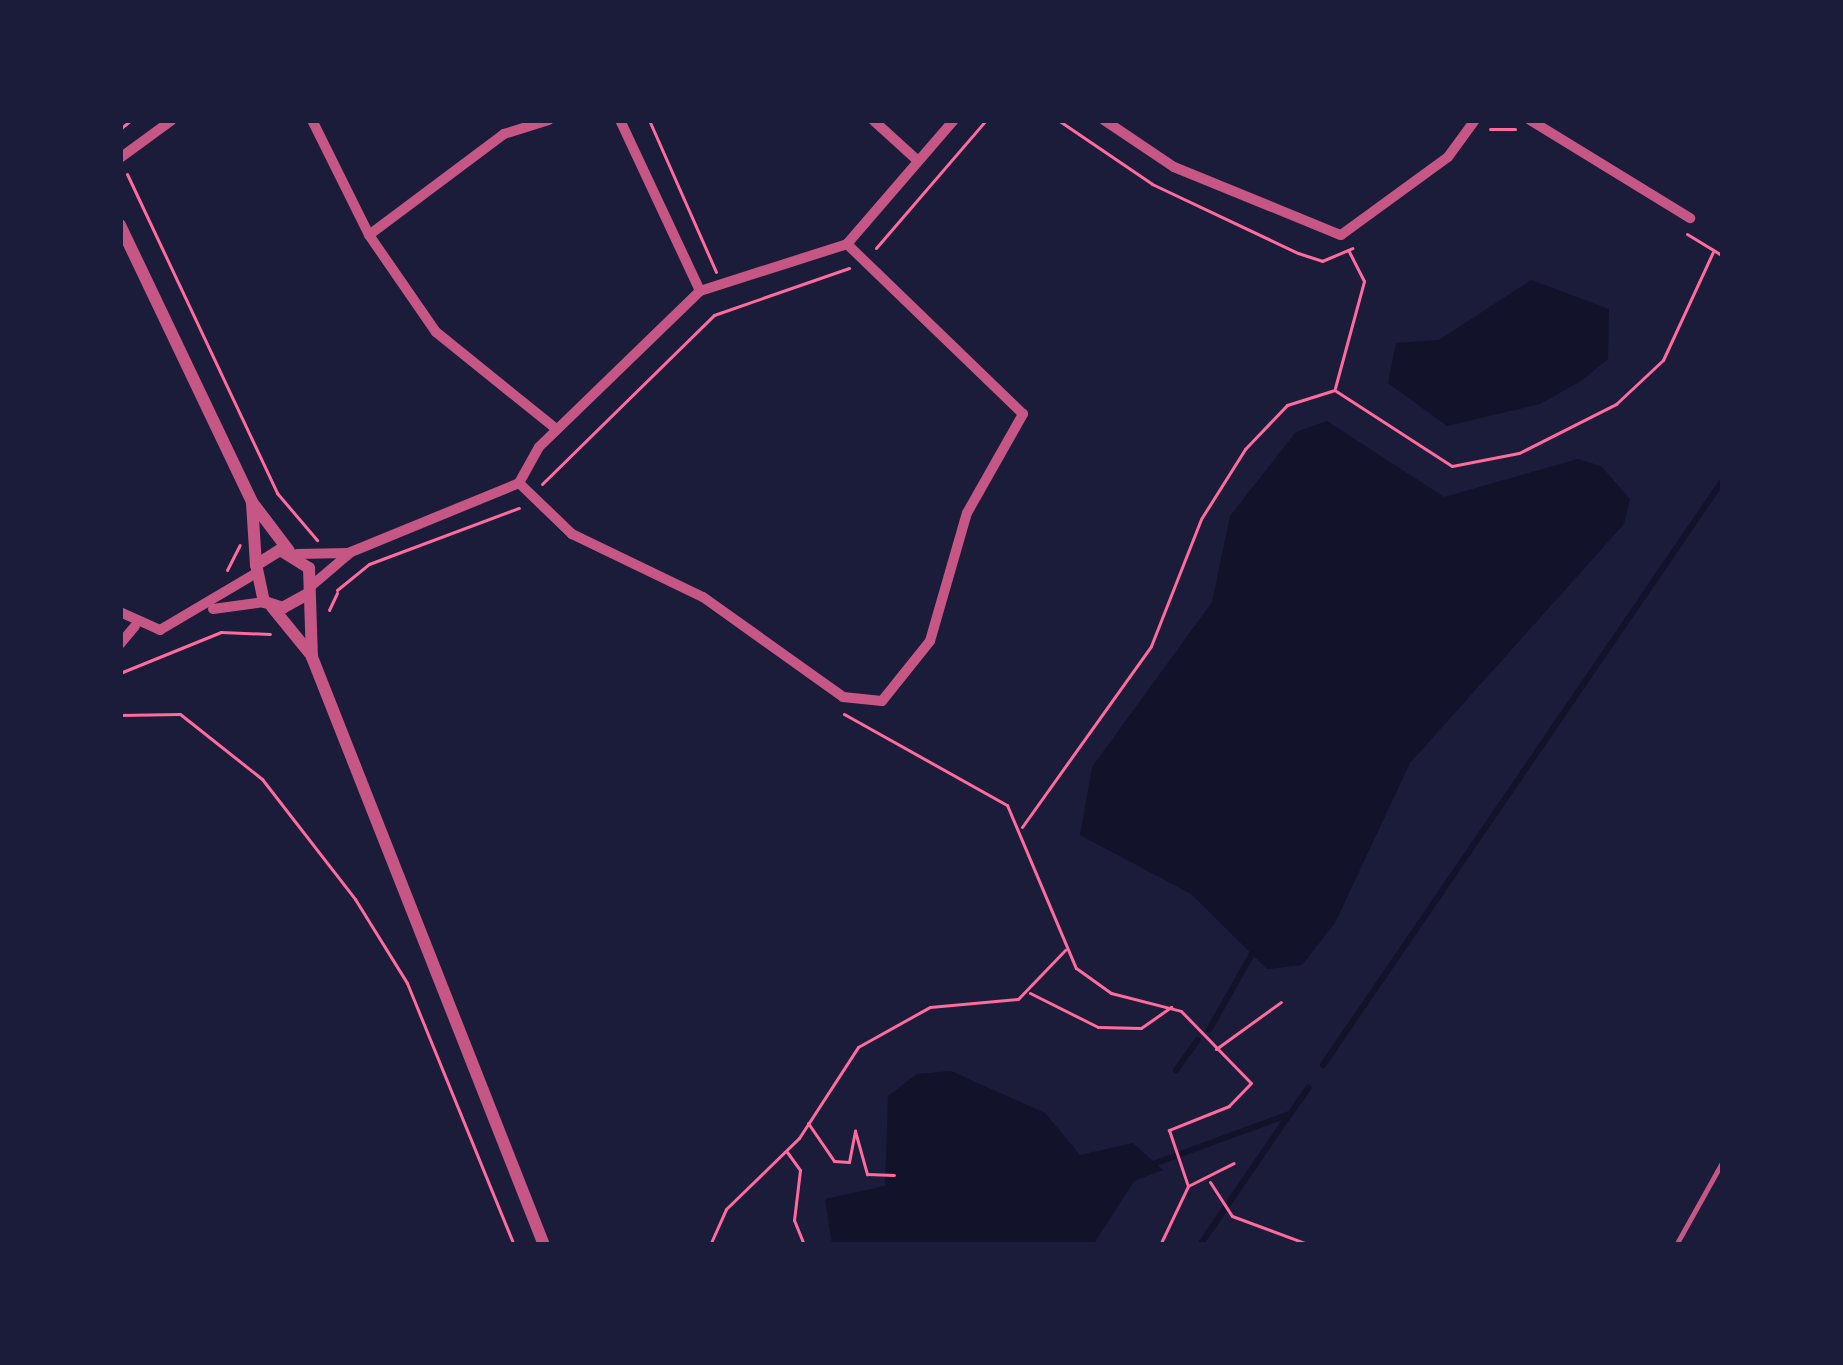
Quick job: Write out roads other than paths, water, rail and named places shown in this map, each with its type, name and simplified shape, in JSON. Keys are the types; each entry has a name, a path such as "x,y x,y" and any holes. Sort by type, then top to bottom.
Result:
{"street":[{"path":"120,158 172,120"},
{"path":"312,120 369,235 436,332 556,429"},
{"path":"498,120 504,134"},
{"path":"369,235 504,134 549,120"},
{"path":"620,120 700,291"},
{"path":"873,120 918,161"},
{"path":"210,609 268,604 308,591 351,553 519,483 556,429 700,291 847,244 954,120"},
{"path":"1104,120 1174,167 1322,235 1341,235 1448,157 1475,120"},
{"path":"1530,120 1690,218"},
{"path":"120,225 252,502 293,552 308,591 312,657 544,1245"},
{"path":"519,483 572,534 703,597 843,697 882,700 930,641 967,513 1023,414 847,244"},
{"path":"252,502 254,570 268,604 312,657"},
{"path":"120,612 135,626 160,631 210,609 254,570 293,552 351,553"},
{"path":"120,644 135,626"}],"lane":[{"path":"1676,1245 1723,1161"}],"waterway":[{"path":"1323,1065 1723,480"},
{"path":"1209,1030 1252,954"},
{"path":"1176,1070 1198,1040"},
{"path":"1153,1164 1290,1114 1308,1088"},
{"path":"1200,1245 1289,1115"}]}
